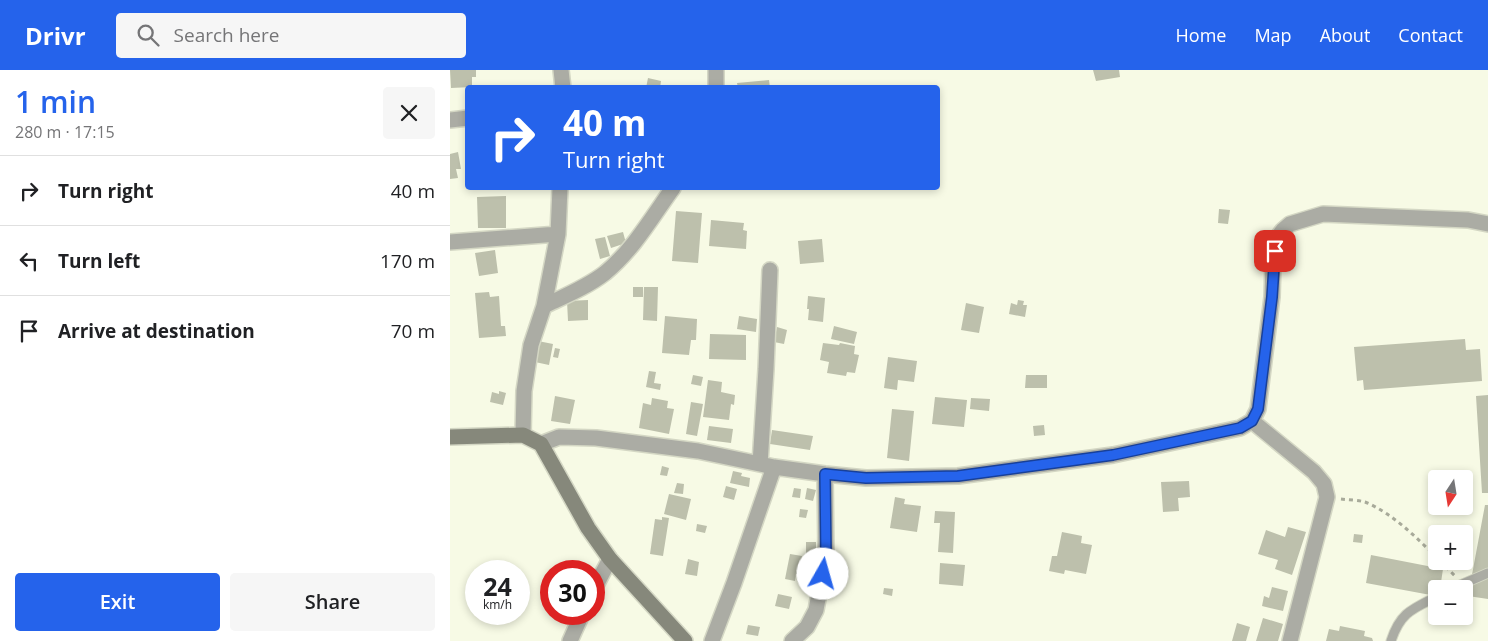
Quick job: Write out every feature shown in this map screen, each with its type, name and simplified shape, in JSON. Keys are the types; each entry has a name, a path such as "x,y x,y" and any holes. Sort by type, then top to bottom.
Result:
{"street":[{"path":"561,70 563,85"},
{"path":"716,70 716,85"},
{"path":"450,120 465,118"},
{"path":"523,435 524,391 531,345 544,306 558,234 560,190"},
{"path":"544,306 584,287 605,272 632,246 672,190"},
{"path":"541,444 559,437 596,438 698,451 825,474 866,478 958,476 1113,455 1240,428 1252,421 1258,409 1272,297 1277,238 1282,230 1290,224 1323,214 1468,220 1488,224"},
{"path":"450,242 558,234"},
{"path":"712,641 734,583 767,465 766,369 770,270"},
{"path":"1252,421 1314,472 1324,484 1327,497 1290,641"},
{"path":"450,437 523,435 541,444 588,528 610,559 686,641"},
{"path":"792,641 807,627 816,610 826,556 825,474"},
{"path":"605,568 610,559"},
{"path":"570,641 577,625"}],"lane":[{"path":"1470,580 1488,573"},
{"path":"1391,641 1404,615 1428,601"}],"path":[{"path":"1327,497 1363,502 1396,522 1428,550"},
{"path":"1449,570 1460,580"}],"building":[{"path":"450,70 476,70 476,77 472,77 472,85 451,88"},
{"path":"1093,70 1119,70 1120,77 1096,81"},
{"path":"648,78 661,81 660,85 647,85"},
{"path":"769,80 770,85 737,85 737,83"},
{"path":"458,152 461,169 456,169 458,178 450,179 450,154"},
{"path":"506,196 506,228 478,228 477,197"},
{"path":"1219,209 1230,210 1228,224 1218,223"},
{"path":"676,211 702,213 698,263 672,261"},
{"path":"711,220 744,223 743,230 747,231 746,249 709,246"},
{"path":"623,232 626,243 611,248 607,236"},
{"path":"605,237 610,256 600,259 595,239"},
{"path":"822,239 824,262 800,264 798,241"},
{"path":"495,250 498,273 479,276 475,253"},
{"path":"633,287 643,287 643,297 633,297"},
{"path":"644,287 658,287 657,321 643,320"},
{"path":"489,292 490,297 499,296 501,326 505,326 506,336 479,338 475,293"},
{"path":"808,296 825,298 823,322 808,320"},
{"path":"588,300 588,320 568,321 567,301"},
{"path":"1018,300 1024,301 1023,305 1027,305 1025,317 1009,314 1011,303 1017,305"},
{"path":"966,303 984,307 979,333 961,330"},
{"path":"665,316 697,319 696,340 691,340 689,355 662,353"},
{"path":"739,316 757,319 756,332 737,329"},
{"path":"834,326 857,332 854,344 831,339"},
{"path":"777,327 787,330 784,344 774,342"},
{"path":"710,334 746,335 746,360 709,359"},
{"path":"1465,339 1466,350 1480,349 1482,381 1364,390 1363,380 1357,381 1354,347"},
{"path":"538,341 553,344 549,365 535,362"},
{"path":"823,343 839,345 840,343 855,346 854,354 859,355 855,373 847,372 846,376 827,373 829,362 820,360"},
{"path":"555,348 560,349 558,358 553,357"},
{"path":"888,357 917,361 914,382 898,380 897,390 884,388"},
{"path":"649,371 656,372 654,383 661,384 660,390 646,387"},
{"path":"693,375 703,377 701,386 691,384"},
{"path":"1026,375 1047,375 1047,388 1025,388"},
{"path":"708,380 722,382 721,392 735,395 734,405 731,404 729,420 703,417"},
{"path":"499,391 506,393 503,405 490,402 492,392 499,394"},
{"path":"1488,395 1488,493 1482,493 1476,396"},
{"path":"555,396 575,400 570,424 551,421"},
{"path":"935,397 967,400 964,427 932,424"},
{"path":"652,398 668,401 667,408 674,409 669,434 639,428 643,403 651,405"},
{"path":"971,398 990,399 989,411 970,409"},
{"path":"691,402 703,404 697,436 686,434"},
{"path":"892,409 914,411 909,461 887,458"},
{"path":"1044,425 1045,435 1034,436 1033,426"},
{"path":"709,426 733,429 731,443 707,440"},
{"path":"772,430 813,436 810,450 770,444"},
{"path":"662,466 669,468 667,476 660,475"},
{"path":"733,471 742,473 741,476 750,478 749,487 730,483"},
{"path":"1189,481 1190,497 1178,498 1179,511 1163,512 1161,482"},
{"path":"677,483 684,484 683,494 674,493"},
{"path":"726,486 737,489 734,500 723,497"},
{"path":"794,488 801,489 800,498 792,497"},
{"path":"807,488 816,490 813,501 805,499"},
{"path":"669,494 691,499 686,520 664,514"},
{"path":"895,497 905,499 904,504 921,506 917,532 890,528"},
{"path":"1485,505 1488,505 1488,599 1473,597 1473,580 1471,580"},
{"path":"800,509 808,510 806,518 799,517"},
{"path":"935,511 955,512 953,553 938,552 940,523 934,523"},
{"path":"662,517 669,518 663,556 650,554 655,519 662,520"},
{"path":"697,524 707,526 705,533 696,531"},
{"path":"1288,527 1306,532 1292,575 1275,569 1278,560 1258,554 1266,530 1285,537"},
{"path":"1062,532 1082,536 1081,543 1092,545 1086,574 1065,570 1064,574 1049,571 1052,556 1057,556"},
{"path":"1354,534 1363,535 1362,543 1353,542"},
{"path":"806,542 816,542 816,558 806,558"},
{"path":"790,554 802,556 799,574 796,574 795,581 785,579"},
{"path":"1371,555 1428,566 1428,570 1443,570 1441,580 1428,580 1428,595 1366,583"},
{"path":"688,559 699,562 697,576 685,574"},
{"path":"940,563 965,565 963,586 939,584"},
{"path":"810,581 817,583 815,593 808,592"},
{"path":"1272,587 1288,591 1283,611 1262,606 1264,596 1269,598"},
{"path":"884,588 893,589 892,596 883,594"},
{"path":"778,594 792,597 789,609 775,606"},
{"path":"1263,618 1283,624 1278,641 1256,641"},
{"path":"1237,623 1250,627 1246,641 1232,641"},
{"path":"748,625 760,627 758,636 746,634"},
{"path":"1340,626 1365,631 1364,636 1372,638 1373,641 1326,641 1329,629 1339,631"}],"route":[{"path":"823,574 826,556 825,474 866,478 958,476 1113,455 1240,428 1252,421 1258,409 1272,297 1275,251"}]}
